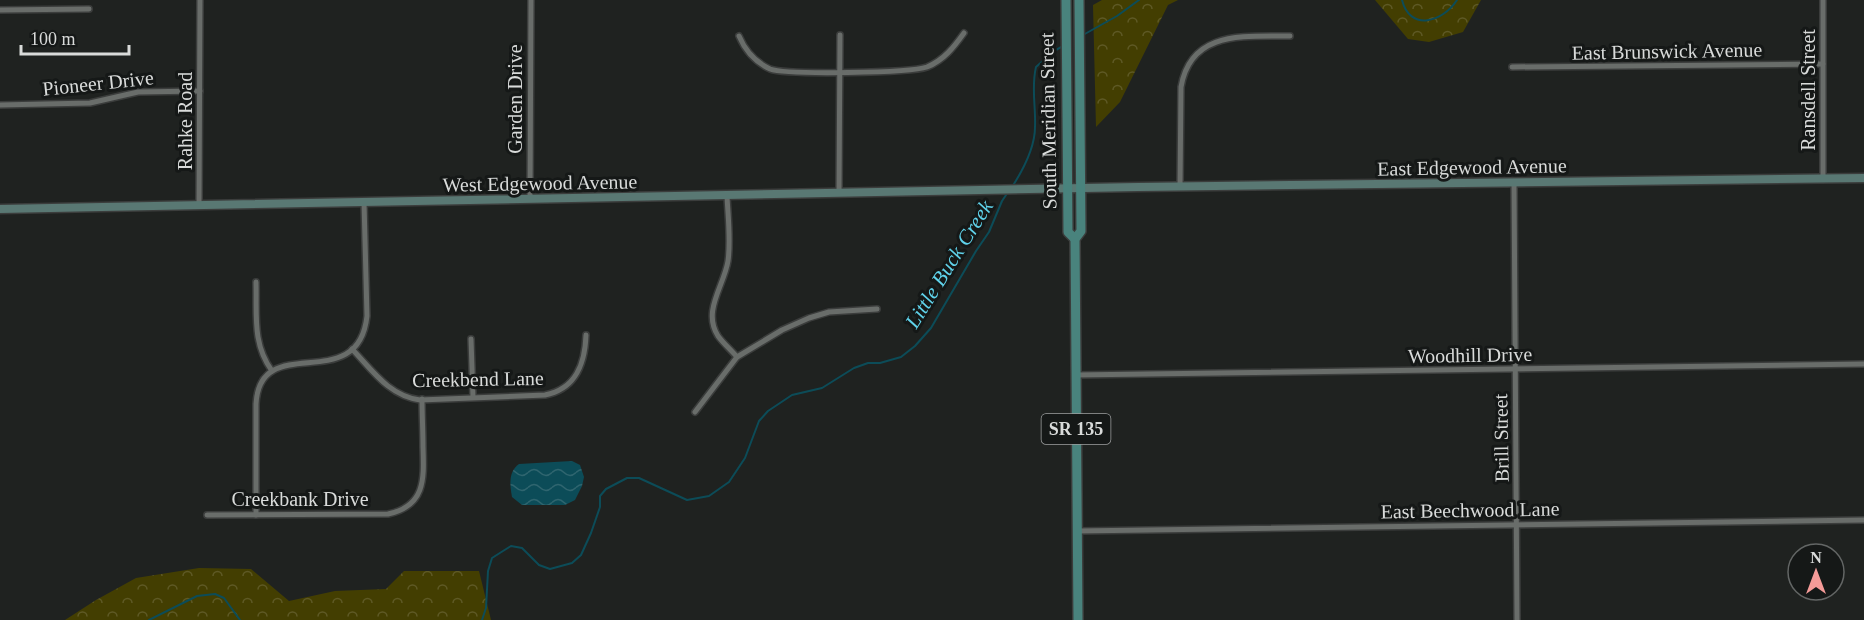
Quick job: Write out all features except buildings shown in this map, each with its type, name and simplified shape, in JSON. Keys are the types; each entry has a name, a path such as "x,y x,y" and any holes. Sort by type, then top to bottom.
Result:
{"main road":[{"name":"South Meridian Street","path":"1066,0 1068,232 1075,239"},
{"name":"South Meridian Street","path":"1078,620 1075,239 1081,231 1079,0"},
{"name":"East Edgewood Avenue","path":"1081,189 1864,178"},
{"name":"West Edgewood Avenue","path":"0,208 1081,189"}],"street":[{"name":"Rahke Road","path":"199,206 200,0"},
{"name":"Garden Drive","path":"530,199 531,0"},
{"name":"Ransdell Street","path":"1823,0 1823,179"},
{"path":"0,10 89,9"},
{"path":"739,36 751,55 776,71 840,72 908,71 924,68 944,57 964,33"},
{"path":"840,35 840,193"},
{"path":"1180,187 1180,90 1190,62 1204,48 1225,38 1290,36"},
{"name":"East Brunswick Avenue","path":"1512,67 1823,64"},
{"name":"Pioneer Drive","path":"0,105 90,103 138,92 200,91"},
{"name":"Brill Street","path":"1514,183 1517,620"},
{"path":"728,196 728,257 724,276 712,306 712,316 718,335 736,357"},
{"path":"256,514 256,401 259,387 272,371 291,363 328,362 341,357 352,349 363,332 367,316 364,202"},
{"path":"256,282 258,346 272,371"},
{"path":"695,412 736,357 782,330 808,318 842,310 877,309"},
{"name":"Creekbend Lane","path":"352,349 390,388 409,398 545,395 558,391 572,381 581,368 585,355 586,335"},
{"path":"471,339 473,397"},
{"name":"Woodhill Drive","path":"1075,375 1864,364"},
{"name":"Creekbank Drive","path":"207,515 393,513 401,511 415,500 423,482 422,399"},
{"name":"East Beechwood Lane","path":"1077,531 1864,520"}],"green space":[{"path":"1102,0 1178,0 1168,5 1120,102 1096,127 1093,5"},
{"path":"1375,0 1481,0 1463,32 1429,42 1408,39"},
{"path":"199,568 251,569 289,601 335,591 386,589 404,571 479,571 491,620 65,620 136,578"}],"water":[{"path":"572,461 580,465 584,477 575,500 565,505 522,505 512,497 511,475 519,464"}],"waterway":[{"name":"Little Buck Creek","path":"1083,35 1117,16 1139,0"},
{"name":"Little Buck Creek","path":"1402,0 1406,10 1412,17 1419,20 1436,18 1444,14 1457,0"},
{"name":"Little Buck Creek","path":"1012,187 1033,143 1036,67 1054,51 1065,45"},
{"name":"Little Buck Creek","path":"482,620 486,608 488,571 492,558 503,551 511,546 522,548 539,565 550,569 572,563 581,555 591,533 600,507 600,496 606,489 627,478 639,478 687,500 709,496 729,482 745,458 759,421 768,411 792,395 822,388 854,368 868,363 880,363 901,357 915,346 931,328 989,232 1008,192"},
{"name":"Little Buck Creek","path":"149,620 197,596 215,594 224,598 240,620"}]}
